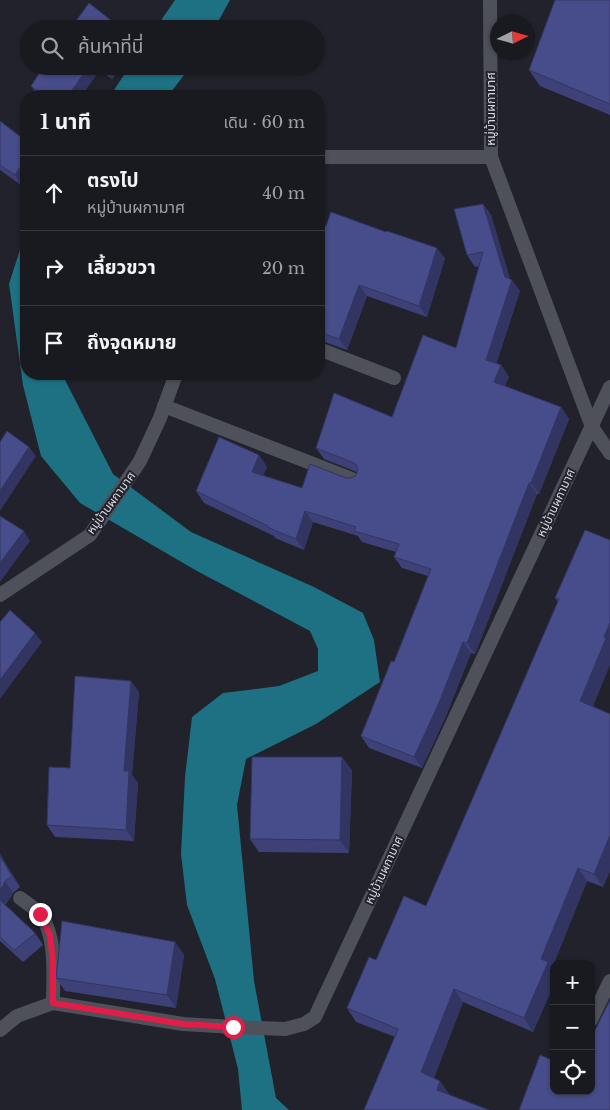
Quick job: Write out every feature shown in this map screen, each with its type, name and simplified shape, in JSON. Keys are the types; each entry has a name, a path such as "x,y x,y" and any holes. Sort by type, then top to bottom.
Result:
{"street":[{"name":"หมู่บ้านผกามาศ","path":"490,0 491,157 592,427 610,452"},
{"name":"หมู่บ้านผกามาศ","path":"325,157 491,157"},
{"path":"325,351 394,378"},
{"name":"หมู่บ้านผกามาศ","path":"0,595 90,535 140,462 160,418 174,380"},
{"name":"หมู่บ้านผกามาศ","path":"0,1030 17,1016 53,1003 183,1024 285,1029 304,1024 315,1017 610,387"},
{"path":"164,406 357,481"},
{"path":"20,898 40,914 50,935 53,961 53,1003"},
{"path":"595,1012 610,981"}],"water":[{"path":"175,0 230,0 219,20 161,20"},
{"path":"124,75 184,75 173,90 114,90"},
{"path":"20,250 20,363 9,284"},
{"path":"22,380 65,380 113,474 191,532 314,587 363,613 374,640 380,682 316,724 246,759 237,805 254,981 276,1098 289,1110 242,1110 238,1069 215,979 187,905 181,854 185,777 192,717 223,693 279,686 318,671 318,649 310,631 197,571 80,503 41,456"}],"building":[{"path":"555,0 610,0 610,104 529,70 533,60 535,60 535,54"},
{"path":"89,3 111,20 77,20"},
{"path":"38,75 83,75 72,90 36,90 31,86"},
{"path":"0,121 20,136 20,167 15,175 0,165"},
{"path":"483,204 505,277 512,280 486,360 501,365 494,382 561,407 531,483 529,483 467,643 463,642 438,705 414,757 361,736 391,661 394,662 431,569 394,557 399,544 354,531 356,527 305,511 296,539 267,527 196,491 219,437 259,455 252,472 302,488 310,464 346,478 355,476 358,469 356,464 316,448 334,393 392,417 423,335 456,348 483,252 467,255 454,209"},
{"path":"331,212 437,248 419,306 359,285 339,339 325,334 326,226"},
{"path":"7,431 29,447 0,491 0,442"},
{"path":"0,516 24,531 0,563"},
{"path":"585,530 610,540 610,623 604,637 606,638 580,701 610,714 610,835 594,874 578,868 541,959 548,962 524,1018 454,989 421,1072 440,1081 437,1090 489,1110 364,1110 398,1029 347,1008 369,957 376,960 404,896 426,906 559,599 555,598"},
{"path":"10,610 35,633 0,680 0,622"},
{"path":"75,676 131,681 124,771 129,771 126,830 47,825 49,767 70,768"},
{"path":"252,757 342,757 340,840 250,839"},
{"path":"0,856 12,876 5,881 0,889"},
{"path":"0,900 35,934 14,950 0,937"},
{"path":"62,921 175,942 167,995 56,978"},
{"path":"610,1000 610,1110 519,1110 540,1055 550,1059 550,1095 595,1095 595,1030"}],"route":[{"path":"40,914 50,935 53,961 53,1003 183,1024 233,1027"}]}
